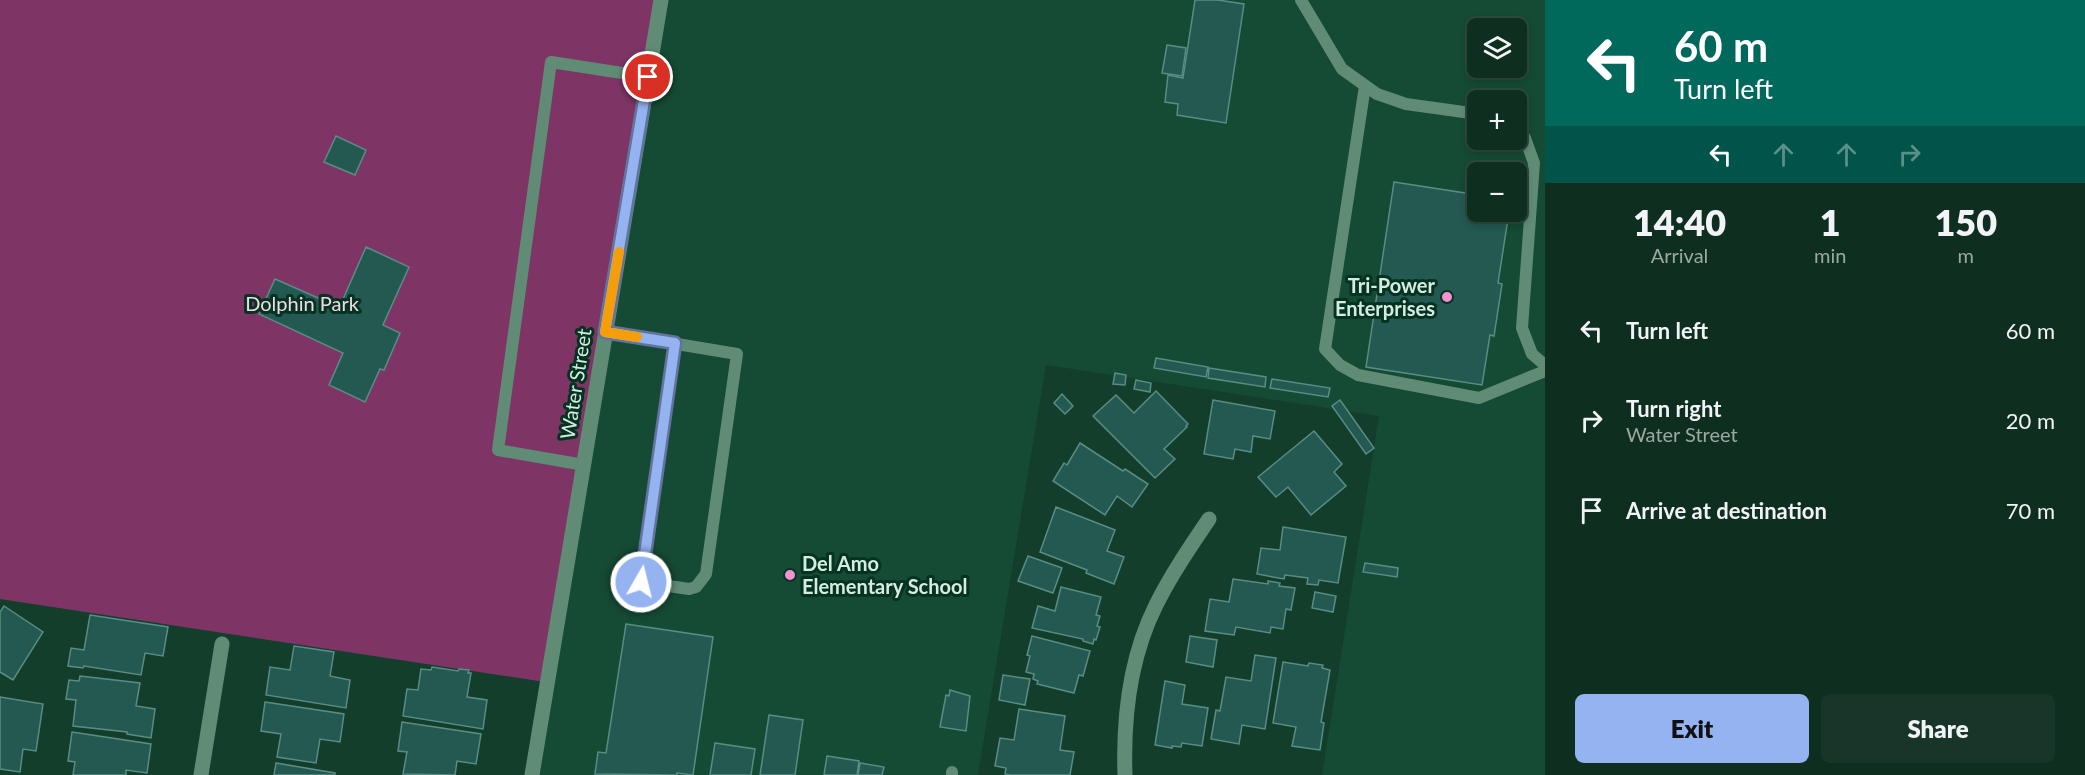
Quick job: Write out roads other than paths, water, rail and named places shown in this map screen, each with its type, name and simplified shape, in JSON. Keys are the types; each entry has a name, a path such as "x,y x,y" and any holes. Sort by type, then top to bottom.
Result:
{"street":[{"name":"Water Street","path":"532,775 661,0"},
{"path":"1125,775 1124,742 1127,708 1141,639 1155,606 1209,519"},
{"path":"201,775 222,644"}],"lane":[{"path":"1301,0 1342,69 1365,86 1377,94 1406,104 1467,112"},
{"path":"584,465 498,450 551,62 648,77"},
{"path":"1365,86 1325,349 1340,365 1358,375 1479,398 1545,371"},
{"path":"1527,144 1534,163 1522,328 1532,354 1545,365"},
{"path":"605,332 675,343 737,354 706,574 696,588 679,589 641,582 675,343"}],"place":[{"name":"Tri-Power Enterprises","path":"1447,297"},
{"name":"Del Amo Elementary School","path":"790,575"}],"park label":[{"name":"Dolphin Park","path":"302,304"}]}
